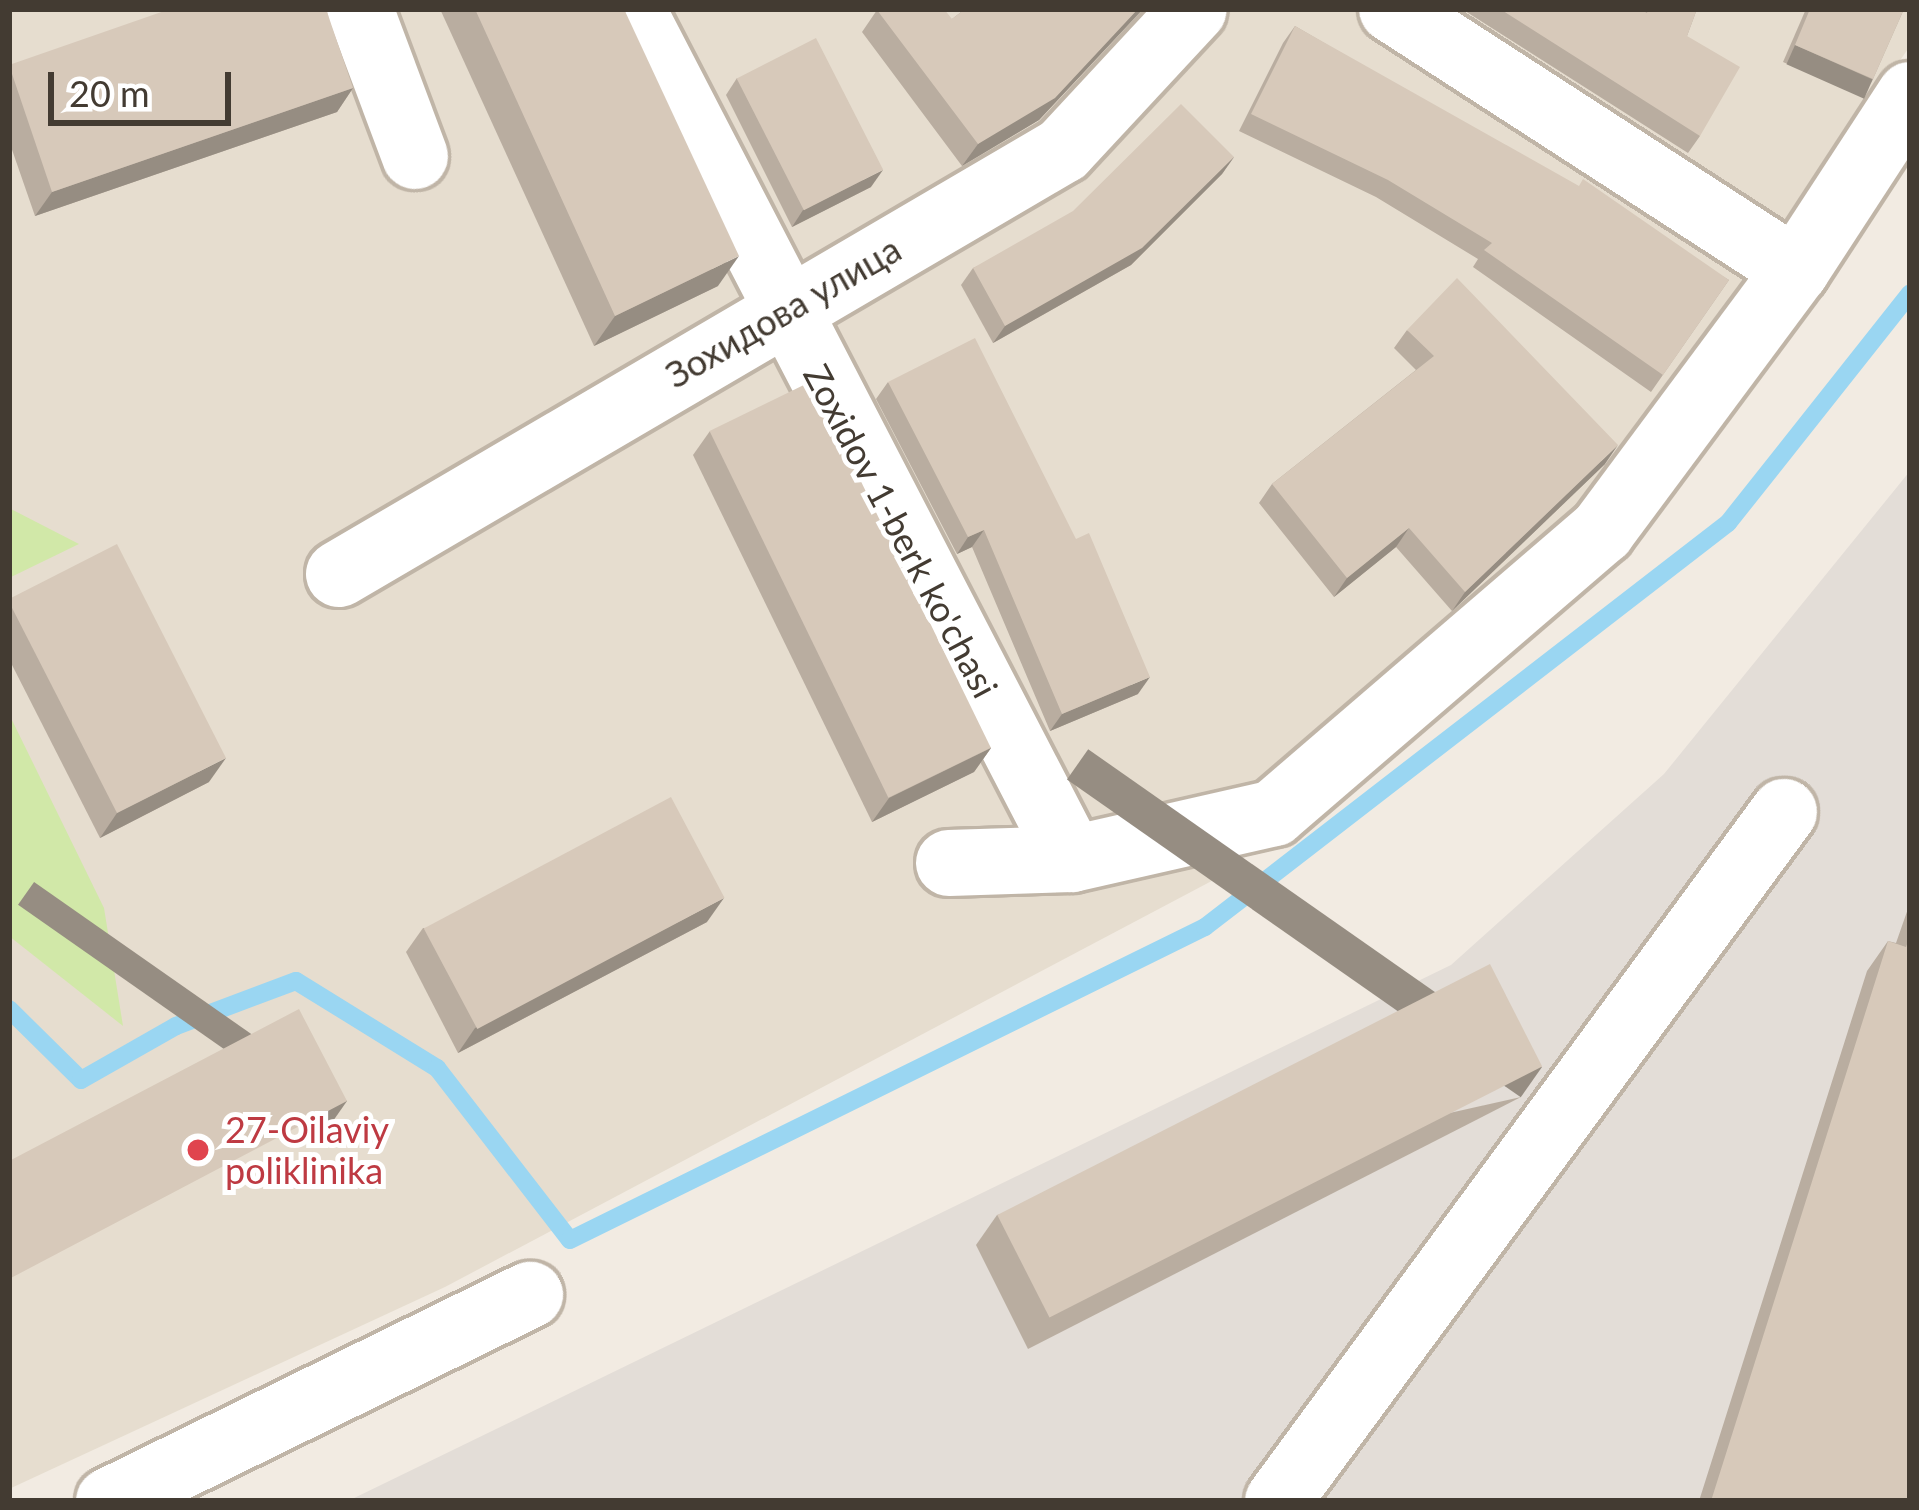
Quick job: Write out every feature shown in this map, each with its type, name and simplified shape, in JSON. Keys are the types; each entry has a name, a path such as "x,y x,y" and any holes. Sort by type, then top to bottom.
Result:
{"street":[{"path":"360,9 415,156"},
{"name":"Zoxidov 1-berk ko'chasi","path":"632,9 1072,859"},
{"name":"Зохидова улица","path":"338,574 1063,150 1194,9"},
{"path":"1392,9 1796,270"},
{"path":"949,863 1072,859 1274,813 1602,531 1796,270 1910,95"},
{"path":"1278,1501 1784,812"},
{"path":"110,1501 530,1295"}],"shaded area":[{"path":"9,9 1910,9 1910,46 1614,472 1223,875 445,1287 9,1489"},
{"path":"1910,471 1910,1501 348,1501 1451,965 1664,774"}],"green space":[{"path":"9,508 79,544 9,578"},
{"path":"9,714 104,908 123,1026 9,936"}],"building":[{"path":"170,9 326,9 353,88 52,192 9,65"},
{"path":"475,9 624,9 739,256 615,316"},
{"path":"879,9 944,9 952,19 965,9 1138,9 1055,98 978,144"},
{"path":"1500,9 1640,9 1647,13 1648,9 1697,9 1687,36 1740,67 1700,136"},
{"path":"1810,9 1904,9 1873,79 1795,45"},
{"path":"1295,26 1579,186 1583,179 1729,280 1663,375 1484,250 1492,243 1388,180 1251,114"},
{"path":"816,38 883,170 804,210 737,78"},
{"path":"1181,104 1234,157 1142,248 1005,326 973,268 1073,211"},
{"path":"1457,278 1618,445 1465,592 1409,528 1347,578 1272,484 1434,356 1407,330"},
{"path":"975,338 1076,539 1089,533 1150,677 1062,714 984,530 968,537 888,382"},
{"path":"812,381 991,748 888,798 710,431"},
{"path":"117,544 226,758 117,813 9,599"},
{"path":"671,797 725,898 477,1029 424,928"},
{"path":"1910,936 1910,1501 1711,1501 1888,941 1906,947"},
{"path":"1490,964 1542,1066 1049,1318 997,1215"},
{"path":"299,1009 347,1101 9,1279 9,1156 11,1160"}],"waterway":[{"path":"9,1009 81,1080 176,1026 296,981 437,1068 570,1240 1205,927 1728,523 1910,293"}],"place":[{"name":"27-Oilaviy poliklinika","path":"198,1150"}]}
